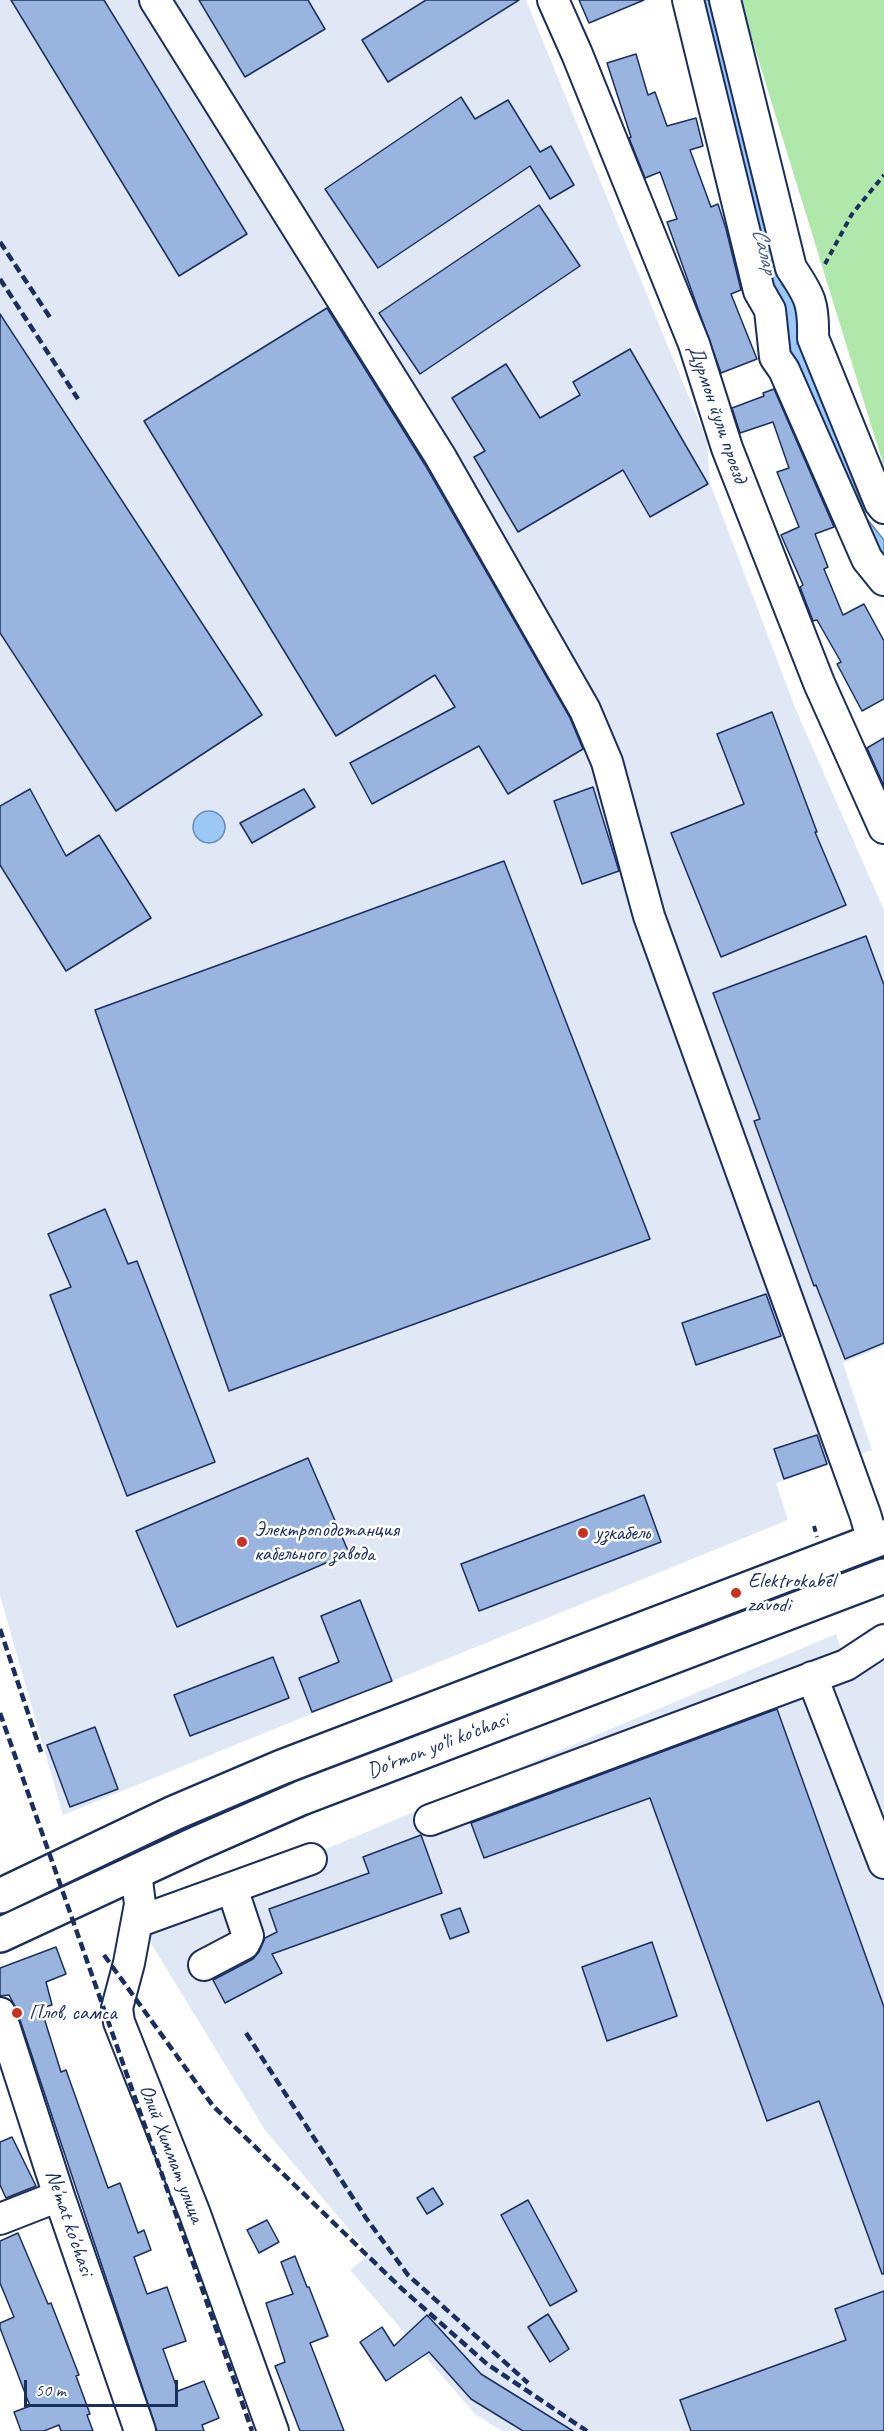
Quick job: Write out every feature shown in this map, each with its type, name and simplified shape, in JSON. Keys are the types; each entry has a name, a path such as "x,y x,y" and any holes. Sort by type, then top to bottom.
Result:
{"main road":[{"name":"Do‘rmon yo‘li ko‘chasi","path":"0,1896 174,1813 282,1767 880,1548"},
{"name":"Do‘rmon yo‘li ko‘chasi","path":"0,1935 301,1798 884,1576"}],"street":[{"path":"155,0 440,456 585,710 607,762 649,916 873,1503 880,1548"},
{"name":"Дурмон йули проезд","path":"553,0 694,344 727,448 819,683 884,828"},
{"path":"688,0 759,291 770,310 775,357 784,370 867,559 884,580"},
{"path":"725,0 791,268 806,290 814,310 813,338 884,508"},
{"path":"430,1820 846,1665 884,1640"},
{"path":"812,1677 884,1863"},
{"path":"137,1922 310,1859"},
{"name":"Олий Химмат улица","path":"136,1872 140,1904 117,2008 119,2022 195,2214 273,2431"},
{"path":"204,1965 244,1944 248,1936 232,1888"},
{"name":"Ne'mat ko'chasi","path":"0,2013 59,2196 140,2431"},
{"path":"0,2219 59,2196"}],"path":[{"path":"825,264 852,214 884,175"},
{"path":"814,1527 818,1538"}],"shaded area":[{"path":"0,0 526,0 707,441 710,483 796,710 884,910 884,1346 843,1363 872,1450 776,1483 788,1520 63,1815 0,1596"},
{"path":"836,1634 849,1673 884,1660 884,2431 502,2431 475,2414 350,2270 370,2254 265,2130 141,1927"}],"green space":[{"path":"740,0 884,0 884,467"}],"water":[{"name":"Салар","path":"700,0 713,0 717,29 782,285 799,312 800,325 797,344 803,344 867,519 884,540 884,559 858,527 790,355 769,290"},
{"path":"209,811 221,815 225,827 221,839 209,843 197,839 193,827 197,815"}],"building":[{"path":"11,0 104,0 247,234 179,276"},
{"path":"199,0 308,0 325,29 245,77"},
{"path":"426,0 519,0 388,82 362,40"},
{"path":"579,0 644,0 589,23"},
{"path":"636,54 648,95 655,92 667,126 696,118 703,146 690,150 711,207 718,204 726,229 741,290 731,294 757,359 721,373 667,222 677,219 660,172 645,178 629,138 631,137 607,63"},
{"path":"461,97 475,119 508,100 540,152 551,146 574,185 550,199 530,166 378,268 325,189"},
{"path":"539,205 580,266 420,374 379,313"},
{"path":"327,308 425,465 570,718 583,749 508,794 479,746 372,804 350,763 455,707 435,675 336,736 144,421"},
{"path":"0,314 262,715 116,811 0,633"},
{"path":"630,349 708,484 650,517 623,470 518,532 474,457 485,451 452,398 506,364 540,418 580,395 573,382"},
{"path":"774,389 834,527 815,534 828,567 824,569 843,615 864,604 884,641 884,699 862,711 837,664 841,662 817,620 813,621 800,587 803,585 781,535 799,527 777,472 789,468 773,422 740,433 732,408 764,396 763,393"},
{"path":"772,712 817,832 815,832 846,905 721,957 671,833 744,804 717,734"},
{"path":"884,738 884,786 867,748"},
{"path":"593,787 619,871 582,884 554,801"},
{"path":"30,789 66,856 99,835 151,918 66,971 0,865 0,806"},
{"path":"304,789 315,807 252,843 240,823"},
{"path":"504,861 650,1239 229,1391 95,1010"},
{"path":"866,936 884,985 884,1343 845,1359 816,1285 814,1286 754,1121 760,1119 713,993"},
{"path":"105,1209 128,1264 137,1261 215,1462 127,1496 50,1295 71,1287 48,1234"},
{"path":"766,1294 781,1336 696,1365 682,1323"},
{"path":"817,1435 827,1464 784,1479 774,1449"},
{"name":"Электроподстанция кабельного завода","path":"308,1458 349,1553 177,1627 136,1531"},
{"path":"644,1495 661,1542 479,1611 461,1564"},
{"path":"360,1600 392,1681 312,1712 299,1678 339,1662 321,1616"},
{"path":"273,1657 289,1698 190,1736 174,1695"},
{"path":"777,1709 884,2007 884,2274 882,2274 819,2101 767,2121 650,1798 484,1858 471,1823"},
{"path":"95,1727 118,1789 70,1807 47,1745"},
{"path":"421,1835 442,1893 272,1954 282,1973 225,2003 213,1980 253,1959 265,1938 277,1932 269,1909 369,1873 363,1857"},
{"path":"460,1908 469,1932 450,1939 441,1915"},
{"path":"652,1942 677,2016 607,2041 582,1967"},
{"path":"56,1947 66,1974 46,1982 52,2005 41,2008 61,2072 66,2070 108,2188 120,2183 138,2233 144,2230 151,2250 134,2257 147,2294 167,2287 186,2341 163,2349 178,2391 204,2381 219,2418 202,2425 204,2431 157,2431 16,2008 9,1995 0,1996 0,1968"},
{"path":"12,2137 36,2186 6,2198 0,2185 0,2142"},
{"path":"433,2188 443,2204 427,2214 417,2198"},
{"path":"528,2200 577,2291 550,2306 501,2215"},
{"path":"267,2220 279,2242 259,2253 247,2230"},
{"path":"18,2233 48,2304 51,2303 79,2375 76,2376 90,2414 87,2415 93,2431 61,2431 59,2425 44,2431 21,2431 14,2412 30,2406 0,2328 0,2323 14,2317 0,2283 0,2241"},
{"path":"295,2256 328,2336 310,2343 344,2431 300,2431 275,2366 285,2362 266,2303 293,2294 281,2262"},
{"path":"884,2291 884,2431 691,2431 680,2400 846,2340 835,2309"},
{"path":"548,2314 569,2349 550,2362 528,2327"},
{"path":"427,2315 481,2374 573,2431 523,2431 471,2399 429,2352 386,2381 360,2342 382,2327 394,2346"}],"railway":[{"path":"0,242 51,319"},
{"path":"0,279 78,399"},
{"path":"0,1629 41,1752"},
{"path":"0,1713 252,2431"},
{"path":"104,1955 213,2106 401,2288 487,2364 587,2431"},
{"path":"246,2033 366,2218 408,2275 528,2383"}],"place":[{"name":"узкабель","path":"583,1533"},
{"name":"Электроподстанция кабельного завода","path":"242,1542"},
{"name":"Elektrokabel zavodi","path":"736,1593"},
{"name":"Плов, самса","path":"17,2013"}]}
